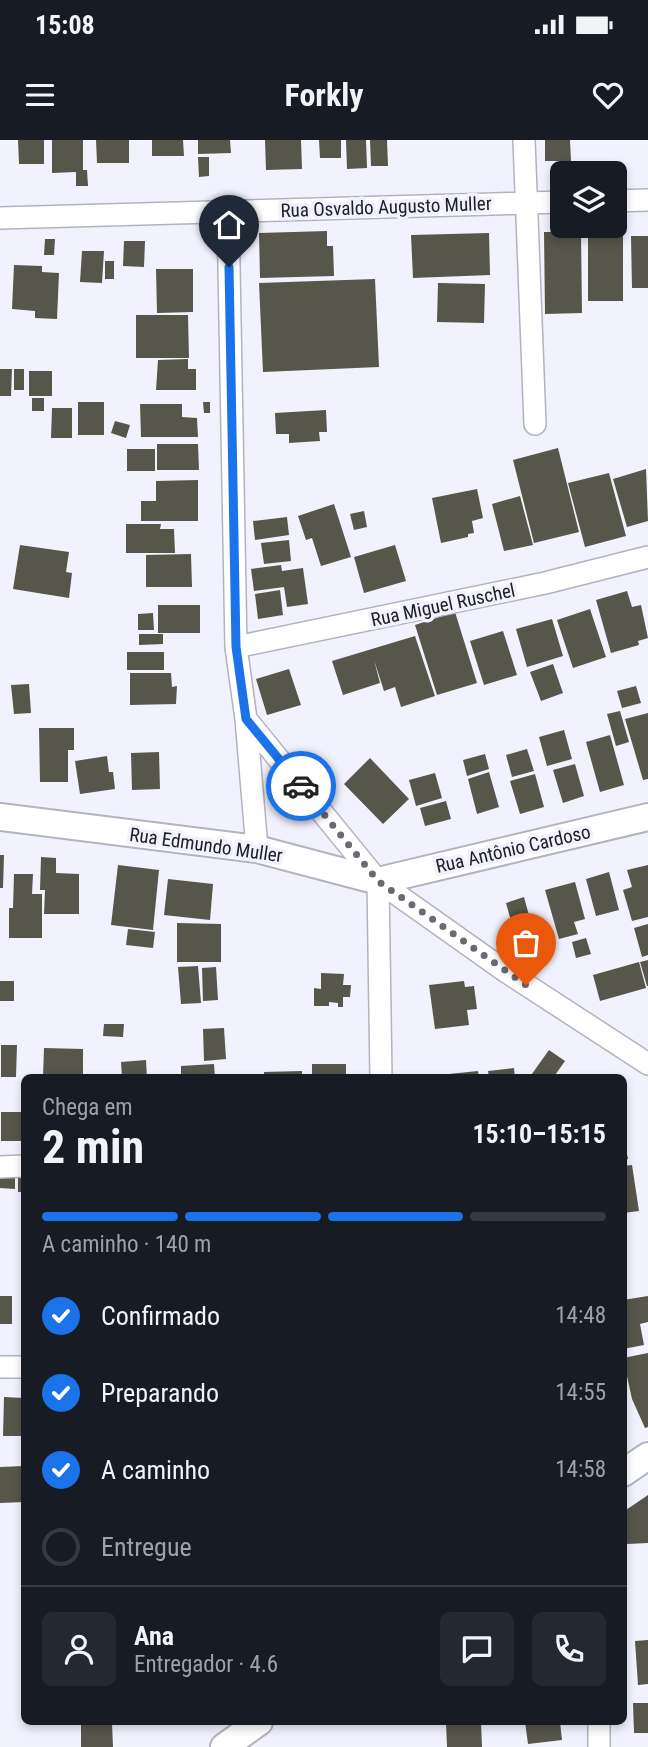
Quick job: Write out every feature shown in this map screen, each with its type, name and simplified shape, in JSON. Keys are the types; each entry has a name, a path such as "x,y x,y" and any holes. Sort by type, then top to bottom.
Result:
{"street":[{"path":"524,140 535,425"},
{"path":"627,201 648,200"},
{"name":"Rua Osvaldo Augusto Muller","path":"0,218 550,202"},
{"path":"228,212 236,647 246,719 257,849"},
{"name":"Rua Miguel Ruschel","path":"236,647 545,583 648,557"},
{"path":"246,719 378,881 381,1074"},
{"name":"Rua Edmundo Muller","path":"0,817 257,849 378,881 505,971 648,1064"},
{"name":"Rua Antônio Cardoso","path":"378,881 648,817"},
{"path":"0,1167 21,1166"},
{"path":"0,1367 21,1367"},
{"path":"627,1470 648,1456"},
{"path":"599,1725 599,1747"}],"building":[{"path":"18,140 44,140 44,164 19,164"},
{"path":"52,140 83,140 83,170 87,170 88,186 76,186 76,172 52,173"},
{"path":"96,140 129,140 129,163 97,163"},
{"path":"152,140 183,140 184,156 152,156"},
{"path":"198,140 230,140 231,153 198,154"},
{"path":"265,140 301,140 302,169 266,170"},
{"path":"319,140 341,140 341,158 320,158"},
{"path":"346,140 366,140 367,168 347,169"},
{"path":"370,140 387,140 388,166 371,166"},
{"path":"545,140 570,140 571,161 545,161"},
{"path":"198,157 209,157 209,176 199,177"},
{"path":"327,231 327,246 333,246 334,276 260,278 259,233"},
{"path":"544,232 550,232 550,238 581,238 582,313 545,314"},
{"path":"489,233 490,275 413,278 411,235"},
{"path":"631,236 648,236 648,288 632,288"},
{"path":"588,238 623,238 623,301 588,301"},
{"path":"45,239 55,239 54,255 44,255"},
{"path":"124,241 145,241 144,267 123,266"},
{"path":"82,251 104,251 102,283 80,282"},
{"path":"105,261 114,261 114,279 105,279"},
{"path":"14,265 42,266 42,272 59,273 57,319 35,318 35,311 12,309"},
{"path":"156,269 193,269 193,312 157,313"},
{"path":"375,279 379,367 263,372 259,283"},
{"path":"438,283 485,284 484,323 437,322"},
{"path":"136,315 188,315 189,358 136,358"},
{"path":"188,359 188,369 196,369 196,390 156,390 158,360"},
{"path":"0,369 12,369 11,396 0,396"},
{"path":"14,369 24,369 24,390 14,390"},
{"path":"29,371 52,371 52,396 29,396"},
{"path":"32,398 44,398 44,411 32,411"},
{"path":"78,402 104,402 104,435 78,435"},
{"path":"203,402 210,402 210,413 204,413"},
{"path":"140,404 182,404 182,417 197,418 198,437 141,437"},
{"path":"52,408 72,408 72,438 51,438"},
{"path":"326,410 327,432 319,432 320,441 289,443 289,434 276,434 275,413"},
{"path":"115,421 130,425 126,438 111,433"},
{"path":"157,444 198,444 199,470 157,470"},
{"path":"558,448 579,532 534,543 513,460"},
{"path":"127,449 155,449 155,471 127,471"},
{"path":"646,469 648,521 627,527 613,479"},
{"path":"609,473 626,536 585,547 568,483"},
{"path":"198,480 198,521 141,521 141,501 156,501 156,481"},
{"path":"477,489 483,518 472,521 474,533 441,543 432,498"},
{"path":"520,496 533,545 504,551 492,504"},
{"path":"334,504 351,557 321,566 312,538 306,540 298,516"},
{"path":"364,511 367,527 354,530 350,514"},
{"path":"287,517 289,535 255,540 253,521"},
{"path":"126,524 161,524 160,529 174,529 175,553 126,553"},
{"path":"289,540 291,561 264,564 261,543"},
{"path":"20,545 69,552 66,572 72,573 69,598 13,589"},
{"path":"395,545 406,581 364,593 354,557"},
{"path":"191,554 192,587 146,587 146,555"},
{"path":"281,565 282,571 303,568 308,604 287,607 284,587 254,591 251,569"},
{"path":"280,590 283,615 258,619 255,594"},
{"path":"627,591 632,607 641,605 648,638 638,641 639,645 611,653 596,600"},
{"path":"158,605 200,605 200,633 158,633"},
{"path":"590,609 606,657 573,668 557,620"},
{"path":"455,612 477,683 437,695 415,625"},
{"path":"153,613 154,630 138,630 138,614"},
{"path":"552,619 563,656 527,667 516,629"},
{"path":"503,631 517,675 484,685 470,641"},
{"path":"139,634 163,634 163,644 139,645"},
{"path":"415,636 435,696 401,707 395,687 384,691 374,660 380,683 343,695 332,661"},
{"path":"127,652 164,652 164,670 127,670"},
{"path":"553,664 563,693 541,701 530,672"},
{"path":"289,669 301,705 267,715 256,679"},
{"path":"130,673 171,673 172,687 177,686 176,704 130,705"},
{"path":"29,684 31,713 14,714 11,685"},
{"path":"636,686 641,703 622,708 617,691"},
{"path":"620,711 629,742 616,746 607,714"},
{"path":"648,713 648,779 643,780 625,719"},
{"path":"39,728 74,728 74,750 68,750 68,782 40,782"},
{"path":"564,730 572,759 547,766 539,737"},
{"path":"610,735 624,785 600,792 586,742"},
{"path":"527,749 534,771 512,777 506,755"},
{"path":"159,752 160,789 132,790 131,753"},
{"path":"485,754 489,769 467,776 463,760"},
{"path":"107,756 115,789 80,794 75,761"},
{"path":"370,758 409,799 383,824 344,784"},
{"path":"575,764 584,796 563,803 553,770"},
{"path":"489,772 499,807 477,814 468,779"},
{"path":"435,773 442,798 416,806 409,780"},
{"path":"535,774 544,807 520,814 510,781"},
{"path":"446,801 451,819 425,826 420,808"},
{"path":"0,855 4,855 3,888 0,888"},
{"path":"41,857 56,858 56,873 79,874 79,914 44,914 45,890 40,890"},
{"path":"118,865 159,870 153,930 111,925"},
{"path":"648,865 648,917 632,921 623,890 632,887 627,870"},
{"path":"609,872 619,910 596,916 586,879"},
{"path":"14,874 33,874 32,894 42,894 42,938 9,938 9,908 13,908"},
{"path":"168,879 213,884 210,920 164,915"},
{"path":"575,882 585,919 574,922 578,934 559,939 545,890"},
{"path":"524,897 531,923 513,928 506,903"},
{"path":"177,923 221,924 221,962 177,962"},
{"path":"648,924 648,955 642,957 634,928"},
{"path":"128,929 155,932 153,948 126,945"},
{"path":"586,938 591,954 576,958 572,942"},
{"path":"648,960 648,986 647,986 640,962"},
{"path":"639,962 646,988 600,1001 593,975"},
{"path":"198,966 201,1003 181,1004 178,967"},
{"path":"216,967 218,1000 203,1001 202,968"},
{"path":"321,973 344,974 343,985 351,985 350,997 343,997 343,1007 329,1002 329,1006 314,1006 314,988 321,989"},
{"path":"0,981 14,981 14,1001 0,1001"},
{"path":"464,981 465,987 474,986 477,1009 467,1010 469,1025 435,1029 429,985"},
{"path":"104,1024 124,1024 123,1037 103,1036"},
{"path":"224,1028 226,1059 204,1061 203,1029"},
{"path":"1,1045 17,1045 16,1077 1,1077"},
{"path":"44,1048 83,1049 83,1074 43,1074"},
{"path":"549,1050 565,1061 556,1074 532,1074"},
{"path":"146,1060 147,1074 122,1074 121,1062"},
{"path":"214,1064 215,1074 181,1074 181,1066"},
{"path":"312,1064 346,1064 346,1074 312,1074"},
{"path":"514,1068 515,1074 488,1074 488,1071"},
{"path":"302,1071 302,1074 264,1074"},
{"path":"478,1071 478,1074 449,1074"},
{"path":"1,1112 21,1112 21,1141 1,1141"},
{"path":"632,1165 639,1211 627,1212 627,1166"},
{"path":"0,1172 15,1172 15,1189 0,1188"},
{"path":"18,1173 21,1173 21,1192 18,1192"},
{"path":"0,1296 12,1296 12,1324 0,1324"},
{"path":"648,1296 648,1322 640,1324 644,1345 627,1348 627,1299"},
{"path":"648,1353 648,1427 645,1428 632,1399 627,1376 627,1357"},
{"path":"4,1397 21,1398 21,1436 3,1436"},
{"path":"21,1466 21,1502 0,1503 0,1467"},
{"path":"648,1495 648,1543 627,1544 627,1509"},
{"path":"648,1640 648,1684 638,1685 635,1641"},
{"path":"633,1703 648,1703 648,1733 634,1733"},
{"path":"81,1725 112,1725 113,1747 81,1747"},
{"path":"446,1725 481,1725 482,1747 447,1747"},
{"path":"525,1725 560,1725 562,1740 528,1744"}],"way so far":[{"path":"301,786 378,881 526,985"}],"route":[{"path":"229,267 236,647 246,719 301,786"}]}
